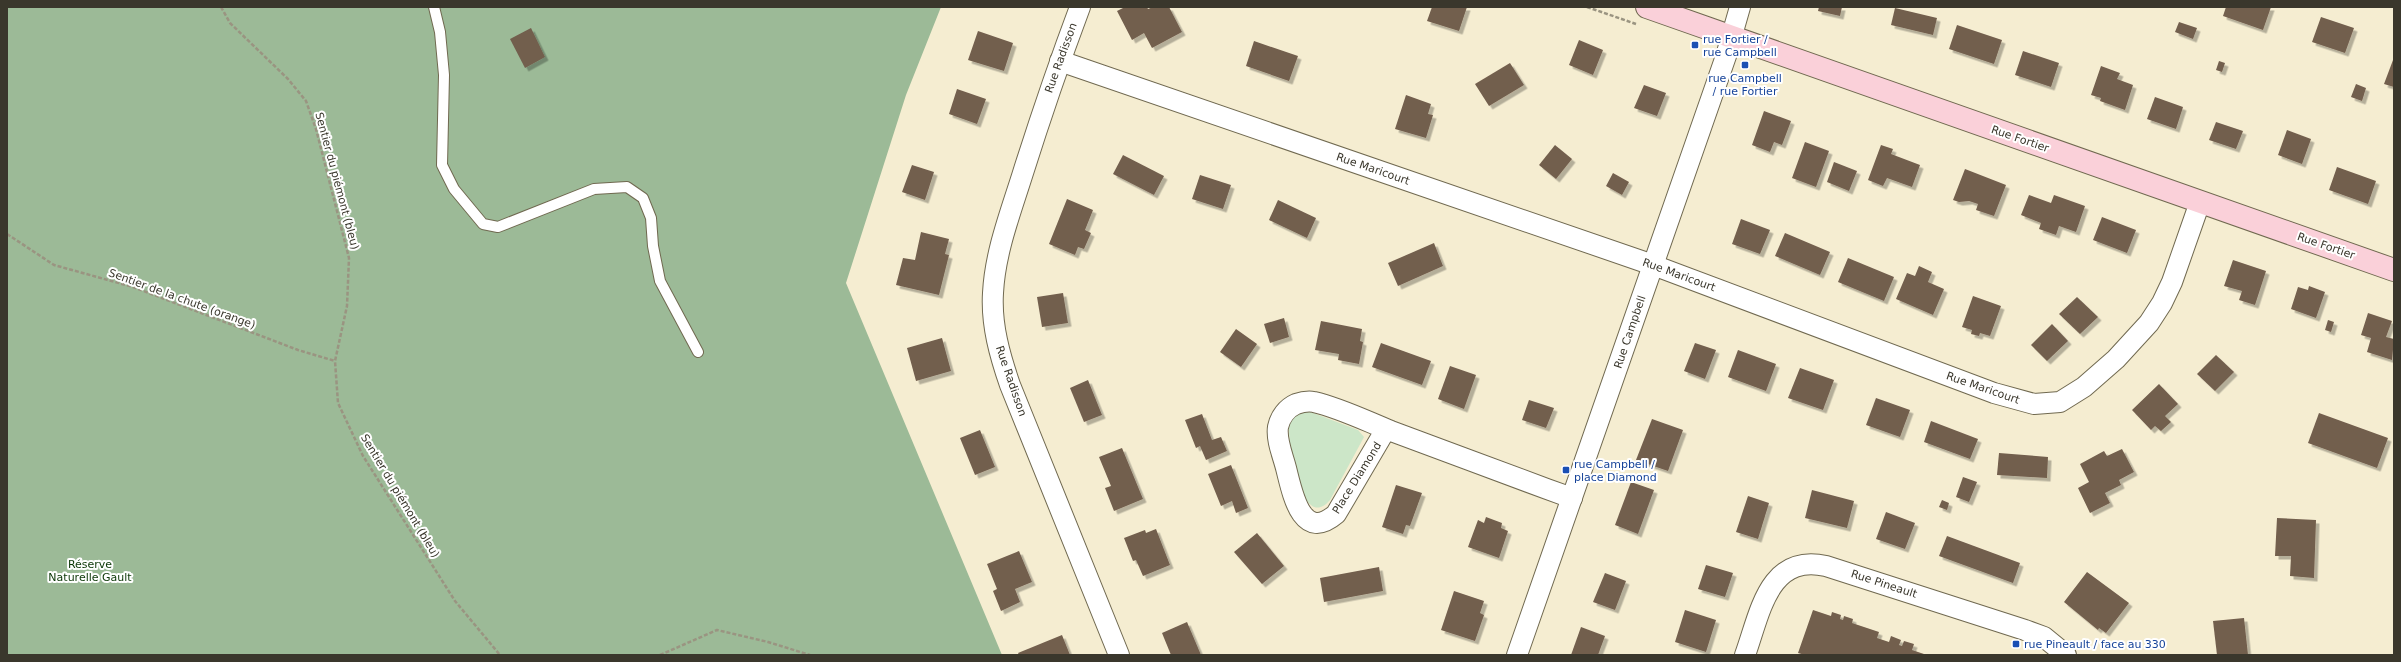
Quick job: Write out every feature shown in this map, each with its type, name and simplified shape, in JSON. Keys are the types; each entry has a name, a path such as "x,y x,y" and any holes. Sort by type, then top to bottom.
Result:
{"street":[{"name":"Rue Radisson","path":"1080,7 1060,61 1000,250 993,293 993,310 998,346 1010,385 1119,655"},
{"name":"Rue Fortier","path":"1647,7 2394,270"},
{"name":"Rue Campbell","path":"1517,655 1654,265 1732,37 1740,7"},
{"name":"Rue Maricourt","path":"1060,61 1654,265 1994,393 2020,401 2044,404 2067,399 2084,387 2116,359 2149,323 2170,288 2200,202"},
{"name":"Place Diamond","path":"1386,429 1336,514 1323,521 1313,521 1304,516 1295,504 1278,434 1281,418 1288,409 1297,404 1313,402 1386,429 1572,498"},
{"name":"Rue Pineault","path":"1745,655 1766,595 1773,582 1790,568 1811,563 1826,566 2025,630 2048,640 2066,655"}],"lane":[{"path":"434,7 440,32 444,75 442,165 454,189 483,224 498,227 594,189 627,187 643,198 651,218 652,246 660,281 698,352"}],"path":[{"name":"Sentier du piémont (bleu)","path":"221,7 230,23 288,79 306,101 316,129 349,258 347,306 335,361 338,404 363,456 455,602 500,655"},
{"name":"Sentier de la chute (orange)","path":"7,234 54,265 133,287 298,350 335,361"},
{"path":"660,655 717,630 768,642 810,655"}],"green space":[{"name":"Réserve Naturelle Gault","path":"7,7 941,7 906,95 846,283 1002,655 7,655"},
{"path":"1308,411 1358,430 1364,437 1330,500 1319,507 1310,504 1302,493 1296,478 1290,443 1290,421 1300,412"}],"building":[{"path":"1125,7 1147,7 1148,9 1153,7 1169,7 1182,32 1152,48 1144,33 1132,40 1117,11"},
{"path":"1432,7 1467,7 1459,31 1427,21"},
{"path":"1819,7 1842,7 1840,16 1818,11"},
{"path":"2226,7 2271,7 2263,30 2223,16"},
{"path":"1895,8 1937,18 1933,35 1891,25"},
{"path":"2321,17 2354,28 2345,53 2312,42"},
{"path":"2179,22 2197,28 2193,39 2175,32"},
{"path":"1957,25 2002,40 1994,64 1949,49"},
{"path":"531,28 545,57 525,68 510,39"},
{"path":"978,31 1013,43 1004,71 968,60"},
{"path":"1579,40 1603,50 1593,75 1569,65"},
{"path":"1254,41 1298,56 1289,81 1246,66"},
{"path":"2023,51 2059,63 2051,87 2015,75"},
{"path":"2394,60 2394,87 2384,84"},
{"path":"2219,61 2225,63 2222,72 2216,70"},
{"path":"1510,63 1524,85 1489,106 1475,84"},
{"path":"2101,66 2120,73 2117,79 2133,85 2125,110 2100,101 2101,98 2091,95"},
{"path":"2356,84 2366,88 2362,101 2351,97"},
{"path":"1644,85 1666,93 1657,116 1634,108"},
{"path":"957,89 986,99 977,124 949,114"},
{"path":"1406,95 1431,104 1428,114 1433,115 1426,138 1395,129"},
{"path":"2155,97 2183,107 2176,129 2147,119"},
{"path":"1764,111 1791,121 1782,145 1774,142 1770,152 1752,145"},
{"path":"2216,122 2243,131 2236,149 2209,140"},
{"path":"2287,130 2311,139 2302,164 2278,155"},
{"path":"1805,142 1829,151 1816,187 1792,178"},
{"path":"1555,145 1572,159 1556,179 1539,165"},
{"path":"1881,145 1893,149 1891,154 1920,165 1912,187 1887,178 1883,186 1868,180"},
{"path":"1123,155 1164,176 1154,195 1113,174"},
{"path":"1834,162 1857,171 1849,191 1827,182"},
{"path":"912,165 934,172 925,200 902,192"},
{"path":"2337,167 2376,181 2368,204 2329,190"},
{"path":"1965,169 2006,185 1994,216 1976,210 1978,204 1969,201 1959,202 1953,200"},
{"path":"1613,173 1629,182 1622,195 1606,186"},
{"path":"1200,175 1231,185 1223,209 1192,199"},
{"path":"2029,195 2051,203 2054,195 2085,206 2076,232 2059,226 2056,235 2039,229 2041,223 2021,215"},
{"path":"1067,199 1093,210 1085,230 1091,233 1084,249 1078,247 1075,255 1049,244"},
{"path":"1278,200 1316,218 1307,238 1269,220"},
{"path":"2102,217 2136,230 2127,253 2093,240"},
{"path":"1741,219 1770,230 1760,254 1732,244"},
{"path":"921,232 949,239 945,254 949,255 939,295 896,285 903,258 915,260"},
{"path":"1785,233 1830,252 1820,275 1775,256"},
{"path":"1434,243 1443,266 1398,286 1388,263"},
{"path":"1848,258 1894,277 1884,301 1838,282"},
{"path":"2233,260 2266,271 2255,305 2239,300 2242,291 2224,286"},
{"path":"1919,266 1932,272 1928,282 1944,289 1933,315 1896,299 1907,273 1915,276"},
{"path":"2309,286 2325,292 2316,318 2291,309 2298,287 2308,290"},
{"path":"1063,293 1068,323 1042,327 1037,297"},
{"path":"1973,296 2001,306 1990,336 1980,333 1979,336 1971,334 1972,330 1962,327"},
{"path":"2077,297 2098,317 2080,334 2059,314"},
{"path":"2368,313 2392,321 2386,337 2394,339 2392,360 2367,352 2371,338 2361,335"},
{"path":"1284,318 1289,337 1270,343 1264,324"},
{"path":"2328,320 2334,322 2331,332 2325,330"},
{"path":"1321,321 1362,329 1360,341 1363,342 1359,364 1338,360 1339,354 1315,350"},
{"path":"2052,324 2068,341 2047,361 2031,345"},
{"path":"1236,329 1257,344 1241,367 1220,352"},
{"path":"942,338 951,371 916,381 907,348"},
{"path":"1381,343 1431,361 1422,385 1372,367"},
{"path":"1695,343 1716,350 1705,379 1684,371"},
{"path":"1738,350 1776,364 1766,391 1728,377"},
{"path":"2216,355 2234,372 2215,391 2197,374"},
{"path":"1450,366 1476,375 1464,409 1438,399"},
{"path":"1800,368 1834,380 1823,410 1788,398"},
{"path":"1088,380 1102,415 1084,422 1070,388"},
{"path":"2159,384 2178,404 2165,416 2171,422 2161,431 2155,426 2151,430 2132,410"},
{"path":"1876,398 1910,410 1900,437 1866,425"},
{"path":"1529,400 1554,408 1546,428 1522,420"},
{"path":"2319,413 2388,438 2377,468 2308,443"},
{"path":"1202,414 1212,440 1221,437 1227,451 1206,460 1200,446 1196,448 1185,420"},
{"path":"1652,419 1683,430 1668,471 1636,460"},
{"path":"1931,421 1978,439 1970,459 1924,442"},
{"path":"980,430 995,467 975,475 960,438"},
{"path":"1122,448 1143,499 1114,511 1105,488 1111,486 1099,457"},
{"path":"2122,449 2134,472 2119,480 2121,485 2105,493 2110,503 2090,513 2078,488 2089,482 2080,464 2104,451 2107,456"},
{"path":"1999,453 2048,457 2047,478 1997,475"},
{"path":"1231,465 1248,508 1236,513 1232,501 1221,506 1208,474"},
{"path":"1963,477 1977,482 1969,502 1956,497"},
{"path":"1631,482 1654,490 1638,534 1615,525"},
{"path":"1396,485 1422,493 1410,526 1406,525 1403,534 1382,527"},
{"path":"1812,490 1854,501 1847,528 1805,518"},
{"path":"1748,496 1769,503 1758,539 1736,532"},
{"path":"1942,500 1949,503 1947,510 1939,507"},
{"path":"1886,512 1915,523 1905,549 1876,539"},
{"path":"1486,517 1502,523 1501,528 1508,531 1499,558 1468,547 1478,520 1484,523"},
{"path":"2277,518 2316,520 2314,578 2290,576 2291,556 2275,556"},
{"path":"1156,529 1170,565 1143,576 1136,560 1133,561 1124,538 1145,530 1146,533"},
{"path":"1257,533 1284,566 1262,584 1234,552"},
{"path":"1947,536 2020,563 2013,583 1939,556"},
{"path":"1019,551 1032,582 1015,589 1020,602 1001,611 993,591 997,589 987,564"},
{"path":"1706,565 1733,573 1725,597 1698,589"},
{"path":"1379,567 1383,591 1324,602 1320,578"},
{"path":"2087,572 2129,603 2106,633 2099,628 2098,630 2064,602"},
{"path":"1605,573 1626,581 1615,610 1593,602"},
{"path":"1454,591 1484,601 1480,613 1484,615 1475,641 1441,630"},
{"path":"1685,610 1716,620 1706,652 1675,642"},
{"path":"1813,610 1831,616 1832,612 1841,615 1840,619 1843,620 1844,616 1853,619 1852,623 1879,632 1877,638 1889,642 1891,636 1901,640 1899,645 1902,646 1904,641 1914,644 1912,650 1927,655 1805,655 1798,653"},
{"path":"2244,618 2248,655 2217,655 2213,621"},
{"path":"1187,622 1201,655 1171,655 1162,633"},
{"path":"1581,627 1605,636 1598,655 1571,655"},
{"path":"1062,635 1070,655 1019,655 1018,653"}],"place":[{"name":"rue Fortier / rue Campbell","path":"1695,45"},
{"name":"rue Campbell / rue Fortier","path":"1745,65"},
{"name":"rue Campbell / place Diamond","path":"1566,470"},
{"name":"rue Pineault / face au 330","path":"2016,644"}]}
